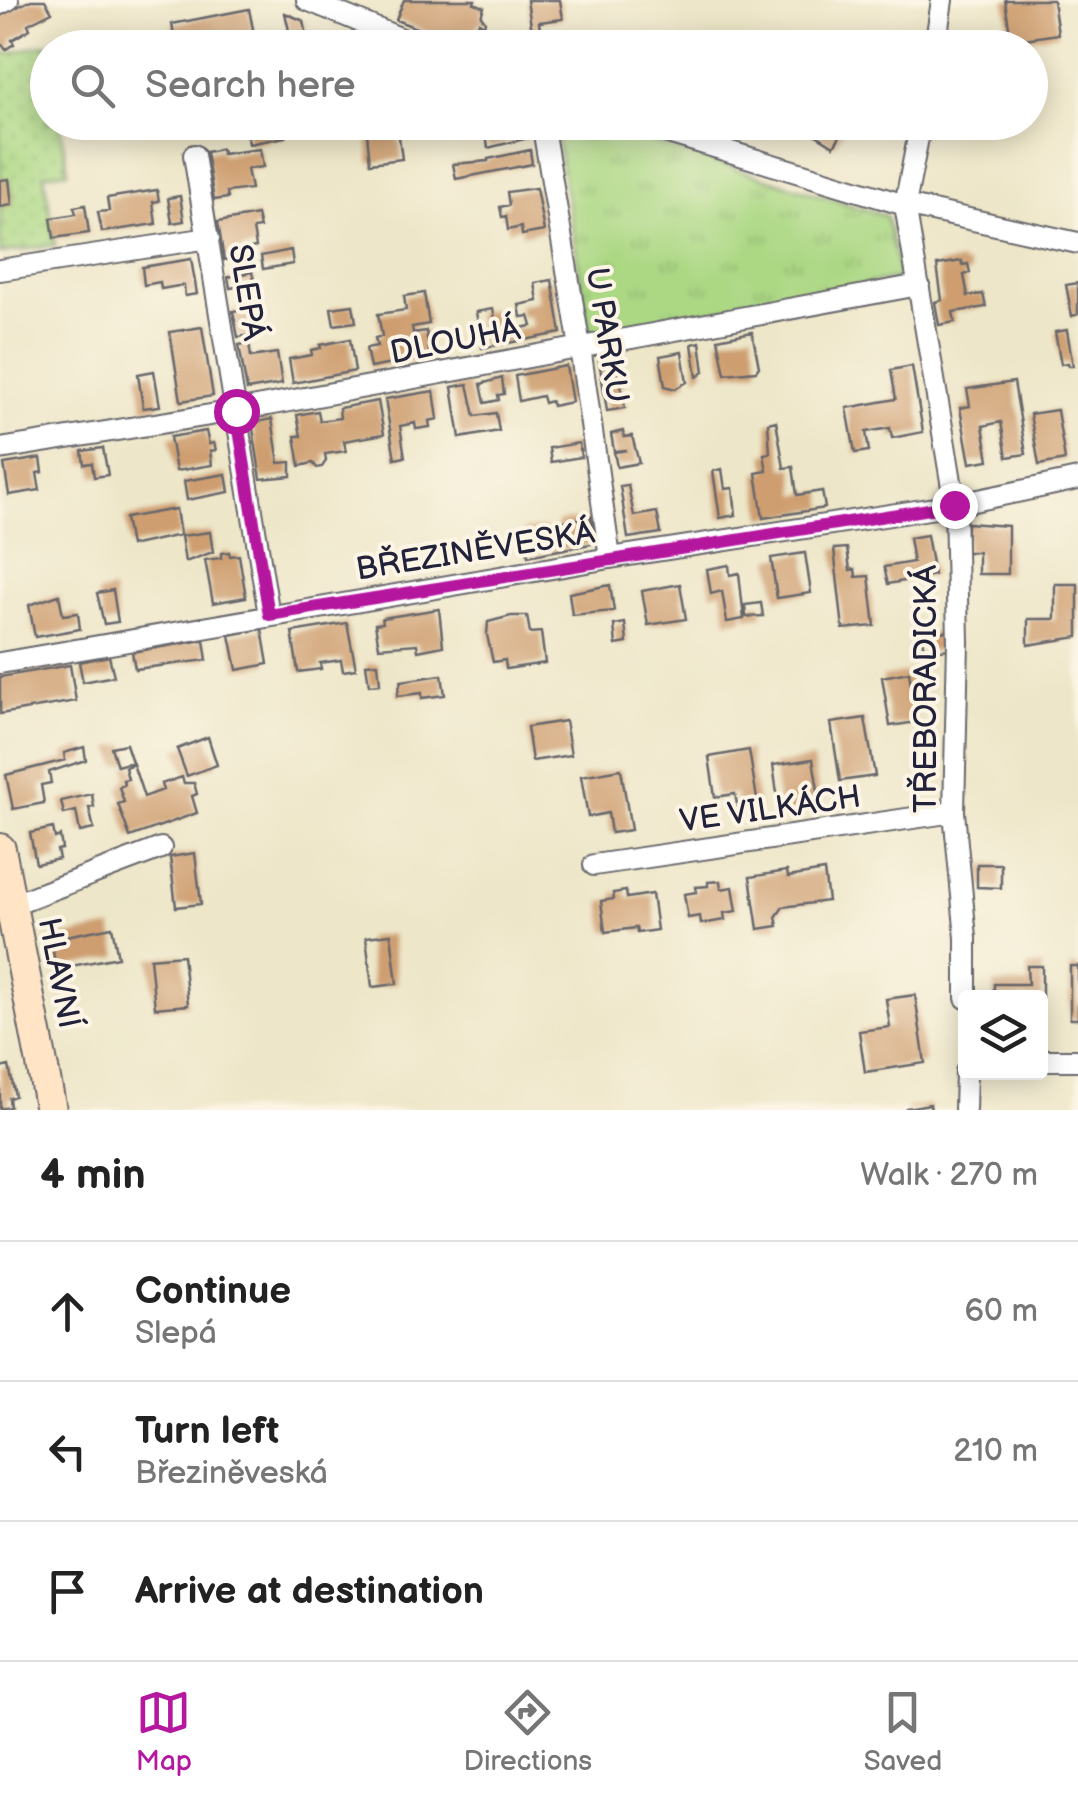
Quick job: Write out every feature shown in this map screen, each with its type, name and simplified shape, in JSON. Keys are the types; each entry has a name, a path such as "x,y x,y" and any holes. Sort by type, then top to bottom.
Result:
{"street":[{"path":"0,4 8,0"},
{"path":"307,0 380,30"},
{"path":"937,30 942,0"},
{"name":"U PARKU","path":"545,140 610,558"},
{"path":"691,140 905,205 1078,244"},
{"path":"905,205 918,140"},
{"name":"SLEPÁ","path":"194,155 269,615"},
{"name":"TŘEBORADICKÁ","path":"905,205 954,505 958,642 954,812 966,938 966,990"},
{"path":"0,270 209,238"},
{"name":"DLOUHÁ","path":"0,449 236,411 920,286"},
{"name":"BŘEZINĚVESKÁ","path":"0,662 610,558 954,505 1078,479"},
{"name":"VE VILKÁCH","path":"594,865 954,812"},
{"path":"11,904 162,848"},
{"name":"HLAVNÍ","path":"0,849 51,1110"},
{"path":"1048,1060 1078,1060"},
{"path":"965,1110 966,1080"}],"green space":[{"path":"30,48 30,140 63,140 68,171 44,174 55,245 0,253 0,207 12,204 9,180 1,180 0,169 0,55"},
{"path":"557,140 645,140 886,216 900,278 590,333"}],"building":[{"path":"31,0 45,0 52,12 28,24 30,29 12,40 14,44 6,49 0,47 0,16"},
{"path":"404,0 475,0 484,7 481,16 485,21 484,25 479,22 476,30 421,30 396,20"},
{"path":"527,0 560,0 563,19 539,22 540,30 532,30"},
{"path":"1005,0 1053,0 1058,34 1048,35 1048,30 1009,30"},
{"path":"249,9 253,30 173,30 172,24"},
{"path":"285,13 304,21 306,30 289,30"},
{"path":"368,140 399,140 402,159 370,163"},
{"path":"487,140 520,140 488,148"},
{"path":"221,149 222,154 260,149 263,167 247,169 251,189 227,192 228,198 214,200 206,152"},
{"path":"530,150 532,164 456,179 453,164 488,161"},
{"path":"9,179 12,205 0,207 0,180"},
{"path":"536,188 544,231 522,235 521,227 508,230 500,207 509,205 507,192"},
{"path":"157,190 159,201 153,202 156,224 102,232 98,212 109,211 107,198"},
{"path":"180,196 184,221 172,223 168,198"},
{"path":"85,205 89,233 54,238 51,218 76,214 74,207"},
{"path":"257,215 260,228 253,229 256,247 240,250 241,257 224,260 218,222"},
{"path":"291,250 293,264 263,269 261,256"},
{"path":"191,259 197,294 185,296 184,285 161,289 160,282 144,285 142,267"},
{"path":"962,261 962,265 968,264 970,273 964,275 968,296 983,294 986,307 953,312 955,322 939,325 935,302 942,300 937,265"},
{"path":"252,272 255,284 230,288 228,277"},
{"path":"552,280 561,333 482,348 476,312 493,309 498,332 532,326 529,316 521,317 519,305 538,301 535,283"},
{"path":"1078,283 1078,314 1072,316 1066,285"},
{"path":"424,293 429,324 412,327 413,333 426,331 430,357 370,368 366,348 377,346 375,338 382,336 378,314 406,310 404,296"},
{"path":"353,305 356,322 334,325 331,308"},
{"path":"251,308 252,335 238,337 233,311"},
{"path":"202,327 213,396 181,401 170,332"},
{"path":"1067,330 1073,366 1061,364 1055,332"},
{"path":"752,332 759,367 756,371 725,374 718,339"},
{"path":"350,339 355,371 293,383 289,359 312,355 311,350 321,348 320,345"},
{"path":"700,342 704,372 697,377 692,344"},
{"path":"249,343 251,357 277,353 282,384 247,390 239,345"},
{"path":"682,352 687,382 675,389 665,386 660,356"},
{"path":"616,357 625,408 607,411 599,360"},
{"path":"566,366 572,402 552,406 551,401 544,403 542,396 519,401 515,376"},
{"path":"912,366 923,432 892,438 890,428 866,432 869,451 855,453 847,408 896,399 891,370"},
{"path":"154,371 160,406 143,408 138,374"},
{"path":"502,378 504,394 498,395 499,400 485,403 481,384"},
{"path":"1014,382 1026,454 1007,457 1001,422 983,426 989,460 970,463 960,408 970,406 967,389"},
{"path":"468,384 475,416 496,413 499,431 460,438 452,387"},
{"path":"434,391 438,419 429,421 430,427 416,429 415,423 400,426 405,457 395,459 385,399"},
{"path":"378,401 384,434 344,441 346,451 325,454 322,467 313,463 300,466 295,436 301,436 297,415 318,411 320,421 340,418 339,408"},
{"path":"1057,410 1065,460 1039,465 1030,414"},
{"path":"272,419 279,463 291,462 291,476 261,479 252,423"},
{"path":"776,421 784,468 793,467 797,495 822,491 825,508 763,518 756,473 767,471 764,454 770,453 768,423"},
{"path":"206,431 209,444 214,443 216,450 210,451 212,465 176,471 170,437"},
{"path":"623,431 624,437 632,436 639,463 617,467 614,452 627,450 614,451 611,434"},
{"path":"579,443 581,457 551,462 549,448"},
{"path":"103,448 108,475 94,477 92,463 84,464 82,451"},
{"path":"41,458 43,472 37,473 40,490 9,495 4,464"},
{"path":"722,469 725,489 733,488 736,515 720,518 713,471"},
{"path":"226,474 229,492 187,500 184,481"},
{"path":"628,485 634,516 657,512 661,533 628,538 620,486"},
{"path":"176,509 180,535 130,546 125,518"},
{"path":"591,517 596,543 528,556 524,530 546,527 547,534 558,532 557,522"},
{"path":"967,523 1008,526 1008,574 978,574 978,552 966,552"},
{"path":"210,532 213,552 185,562 181,536"},
{"path":"927,535 934,575 888,584 884,567 913,562 909,538"},
{"path":"847,548 850,570 855,569 856,577 869,576 875,626 843,629 834,549"},
{"path":"229,552 230,556 239,555 246,597 213,603 205,560 221,558 221,553"},
{"path":"805,553 811,593 777,598 771,558"},
{"path":"729,565 730,575 739,573 744,619 727,622 722,591 711,594 707,569"},
{"path":"680,584 686,619 648,625 642,591"},
{"path":"1055,584 1078,584 1078,637 1028,645 1028,619 1055,619"},
{"path":"610,585 614,611 572,615 569,593"},
{"path":"113,590 118,622 104,624 97,593"},
{"path":"59,595 63,615 78,613 80,629 35,637 29,605"},
{"path":"761,603 763,616 746,617 745,605"},
{"path":"439,609 443,646 418,651 417,644 379,647 375,624 383,623 382,618"},
{"path":"527,616 530,633 541,632 545,663 506,669 505,660 493,662 488,622"},
{"path":"347,623 356,669 343,671 341,660 320,663 321,669 298,672 292,632"},
{"path":"625,623 627,643 616,645 614,625"},
{"path":"262,629 268,664 237,670 230,635"},
{"path":"948,631 949,649 924,652 922,634"},
{"path":"204,640 207,660 135,669 132,652"},
{"path":"109,656 114,676 83,682 79,662"},
{"path":"378,663 380,684 369,685 366,664"},
{"path":"70,665 76,701 0,714 0,677"},
{"path":"909,672 917,722 890,726 882,677"},
{"path":"442,675 445,695 397,696 401,681"},
{"path":"865,718 875,776 840,781 831,723"},
{"path":"565,721 571,755 532,761 527,727"},
{"path":"208,737 217,765 187,776 177,749"},
{"path":"126,744 132,762 117,766 111,747"},
{"path":"84,747 86,760 49,772 51,783 41,785 44,803 13,809 6,775 65,760 64,753"},
{"path":"749,750 759,811 739,814 735,794 715,797 709,757"},
{"path":"813,759 821,809 780,815 773,765"},
{"path":"133,764 144,797 163,790 161,784 182,777 184,783 194,783 197,794 192,796 197,813 130,837 118,804 124,802 119,787 128,779 125,767"},
{"path":"621,769 631,830 611,833 608,813 588,817 581,776"},
{"path":"92,794 94,807 89,808 94,829 80,832 76,811 64,814 61,801"},
{"path":"53,828 55,838 60,836 59,859 36,864 30,833"},
{"path":"195,853 201,904 176,907 170,857"},
{"path":"977,864 1001,864 1001,888 977,887"},
{"path":"787,871 788,877 824,871 828,901 783,907 776,917 778,926 758,929 750,877"},
{"path":"720,881 721,889 733,887 737,911 724,913 725,920 701,924 700,916 688,918 684,894 697,892 696,887 708,886 708,882"},
{"path":"626,891 627,898 652,894 657,930 605,932 601,901"},
{"path":"112,927 118,957 56,969 51,939"},
{"path":"391,934 397,984 372,987 366,937"},
{"path":"183,955 188,1005 155,1008 150,958"},
{"path":"1027,966 1042,966 1042,990 994,990 994,984 1028,984"},
{"path":"1070,966 1078,966 1078,1019 1070,1019"},
{"path":"915,995 925,1063 865,1072 859,1031 890,1027 886,999"},
{"path":"9,1066 15,1096 9,1098 10,1107 0,1109 0,1068"},
{"path":"930,1104 931,1110 906,1110 906,1108"}],"route":[{"path":"236,411 269,615 954,505"}]}
